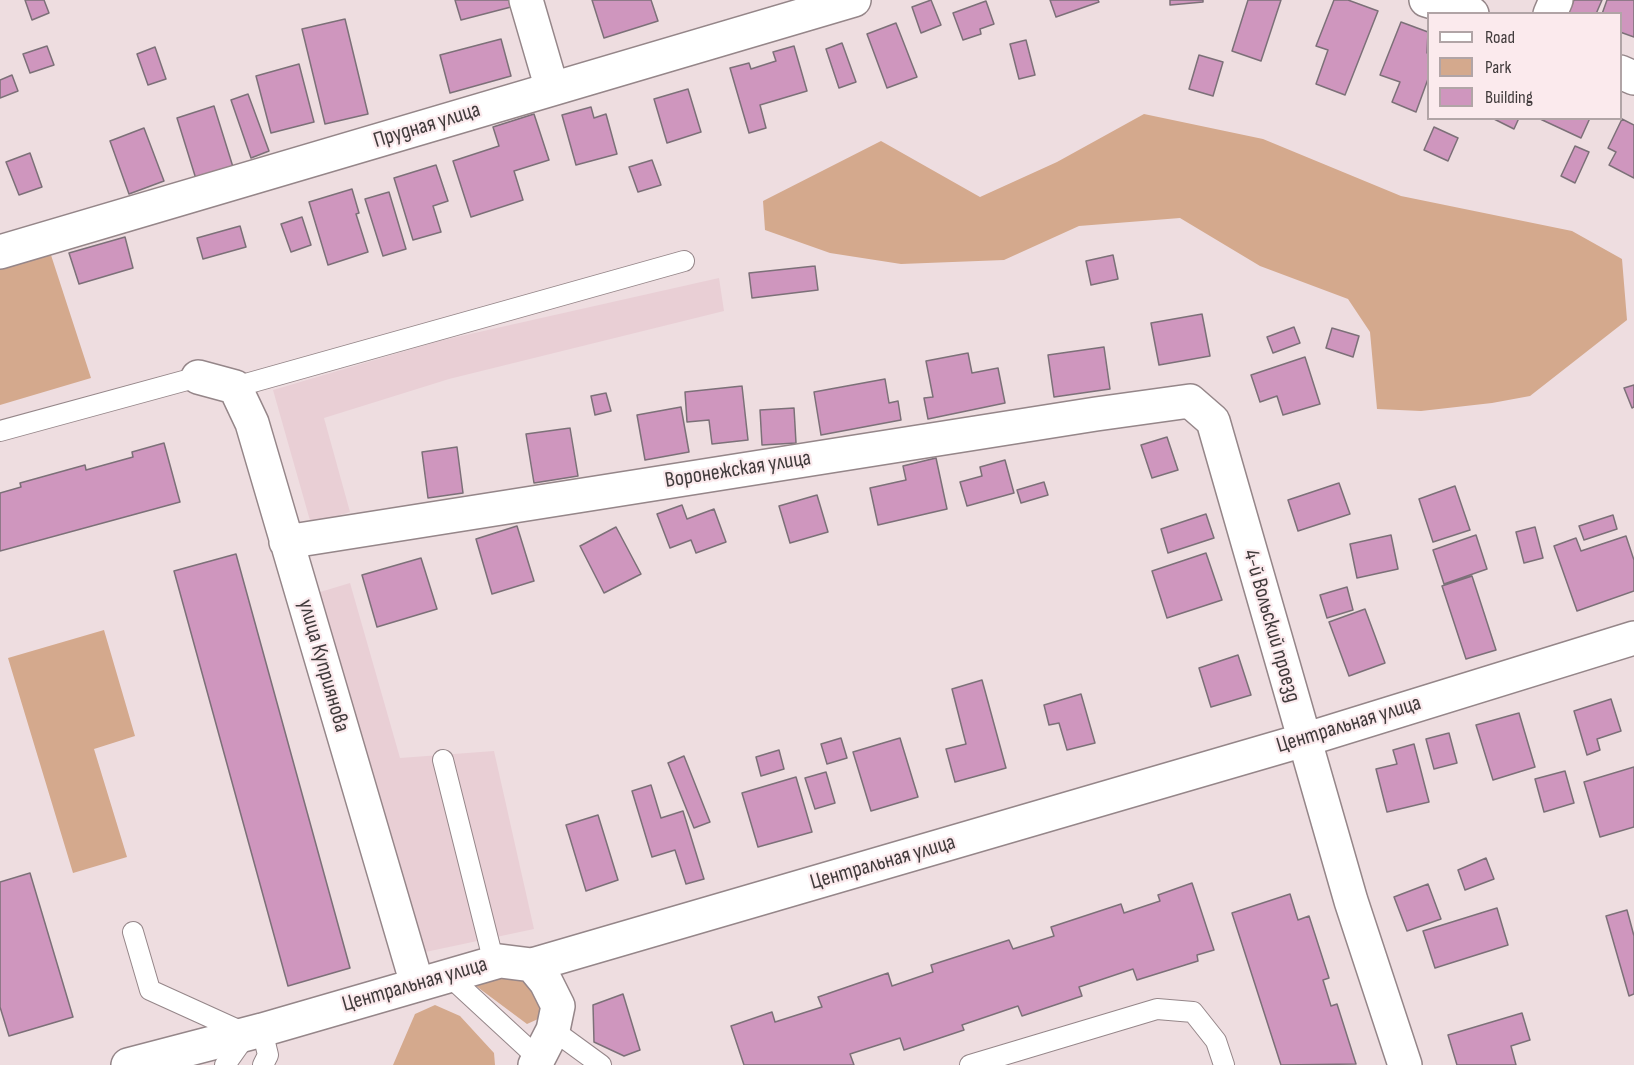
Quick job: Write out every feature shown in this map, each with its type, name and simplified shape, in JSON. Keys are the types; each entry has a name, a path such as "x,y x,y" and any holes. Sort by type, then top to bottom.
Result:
{"street":[{"path":"526,0 552,89"},
{"name":"Прудная улица","path":"0,252 854,0"},
{"path":"1426,0 1465,12"},
{"path":"198,377 235,387"},
{"name":"улица Куприянова","path":"235,387 252,423 286,542 432,980"},
{"name":"Воронежская улица","path":"286,542 1084,415 1190,401"},
{"name":"4-й Вольский проезд","path":"1190,401 1213,421 1351,901 1405,1065"},
{"name":"Центральная улица","path":"129,1065 255,1032 500,961 532,965 1304,740 1634,638"},
{"path":"532,965 546,982 558,1005 542,1051"}],"lane":[{"path":"235,387 684,261"},
{"path":"0,431 198,377"},
{"path":"443,760 494,963"},
{"path":"133,932 150,990 255,1032 268,1055 263,1065"},
{"path":"432,980 542,1051 601,1065"},
{"path":"970,1065 1157,1009 1193,1012 1216,1041 1224,1065"},
{"path":"225,1065 255,1032"}],"shaded area":[{"path":"719,278 724,311 449,379 324,418 350,512 311,524 273,390 439,341"},
{"path":"350,583 400,758 494,751 534,929 416,954 317,593"}],"green space":[{"path":"1144,114 1263,139 1401,196 1572,231 1622,259 1627,320 1530,396 1421,411 1377,409 1370,332 1348,299 1260,266 1180,218 1079,226 1004,260 901,264 830,253 765,230 763,201 881,141 980,197 1057,162"},
{"path":"50,252 91,378 0,405 0,265"},
{"path":"104,630 135,736 94,749 127,857 73,873 8,658"},
{"path":"477,973 533,982 547,1015 527,1024 476,986 470,978"},
{"path":"435,1005 460,1016 494,1053 495,1065 393,1065 415,1014"}],"building":[{"path":"25,0 44,0 49,13 32,20"},
{"path":"455,0 509,0 511,7 461,20"},
{"path":"592,0 651,0 658,21 604,38"},
{"path":"931,0 941,25 921,33 912,7"},
{"path":"1050,0 1098,0 1099,2 1056,17"},
{"path":"1170,0 1203,0 1203,2 1170,5"},
{"path":"1248,0 1281,0 1261,61 1232,51"},
{"path":"1334,0 1348,0 1378,11 1345,95 1316,84 1328,50 1316,46"},
{"path":"1574,0 1602,0 1597,12 1569,12"},
{"path":"1607,0 1634,0 1634,37 1622,33 1622,12 1603,12"},
{"path":"986,1 994,24 980,29 981,34 963,40 953,13"},
{"path":"345,19 368,114 325,124 302,29"},
{"path":"1401,22 1427,32 1427,82 1416,112 1392,102 1400,82 1380,75"},
{"path":"896,23 917,77 887,88 867,34"},
{"path":"501,39 511,76 450,93 440,55"},
{"path":"1026,40 1035,75 1019,79 1010,44"},
{"path":"842,43 856,82 839,88 826,49"},
{"path":"47,46 54,65 30,73 23,54"},
{"path":"794,46 807,91 760,105 766,128 749,133 730,68 749,63 751,69 776,61 773,52"},
{"path":"155,47 166,79 148,85 137,54"},
{"path":"1199,55 1223,62 1213,96 1189,89"},
{"path":"299,64 314,122 271,133 256,76"},
{"path":"12,75 18,91 0,98 0,80"},
{"path":"688,89 701,132 667,143 654,99"},
{"path":"248,94 269,151 251,158 231,100"},
{"path":"214,106 233,167 196,179 177,118"},
{"path":"591,107 594,118 606,114 617,154 576,165 562,115"},
{"path":"534,114 549,160 514,171 523,200 471,217 453,161 499,146 493,127"},
{"path":"1622,119 1634,125 1634,178 1609,165 1616,152 1608,148"},
{"path":"1496,120 1518,120 1514,129"},
{"path":"1542,120 1589,120 1581,138"},
{"path":"1434,127 1458,138 1448,161 1424,150"},
{"path":"144,128 164,181 129,194 110,141"},
{"path":"1575,146 1589,152 1575,183 1561,176"},
{"path":"30,153 42,187 19,195 6,162"},
{"path":"652,160 661,185 638,192 629,167"},
{"path":"436,165 448,201 433,206 441,232 413,240 394,178"},
{"path":"352,189 359,213 356,214 368,252 328,265 309,202"},
{"path":"389,192 406,249 383,256 365,199"},
{"path":"302,217 311,245 291,252 281,224"},
{"path":"240,226 246,247 203,259 197,238"},
{"path":"125,237 133,268 79,284 69,253"},
{"path":"1113,255 1118,279 1091,285 1086,261"},
{"path":"815,266 818,290 752,298 749,273"},
{"path":"1202,314 1210,356 1159,365 1151,323"},
{"path":"1294,327 1300,343 1273,353 1267,337"},
{"path":"1332,328 1359,336 1353,357 1326,348"},
{"path":"1104,347 1110,389 1054,397 1048,355"},
{"path":"968,353 972,373 998,368 1005,403 928,419 924,398 933,397 926,361"},
{"path":"1305,357 1320,404 1283,415 1277,396 1260,402 1251,375"},
{"path":"885,379 889,403 898,401 901,420 821,435 814,392"},
{"path":"1634,385 1634,407 1632,408 1624,388"},
{"path":"742,386 748,440 712,444 709,420 687,422 685,392"},
{"path":"606,393 611,411 595,415 591,396"},
{"path":"681,407 689,452 645,460 637,415"},
{"path":"794,408 796,443 762,445 760,410"},
{"path":"570,428 578,476 534,483 526,434"},
{"path":"1167,437 1178,470 1152,478 1141,445"},
{"path":"164,443 180,502 0,551 0,493 21,487 20,483 85,465 86,470 133,457 132,452"},
{"path":"457,447 463,493 428,498 422,452"},
{"path":"936,458 947,509 878,525 870,488 906,480 903,466"},
{"path":"1005,460 1014,493 967,506 960,482 982,476 980,467"},
{"path":"1044,482 1048,495 1021,503 1017,490"},
{"path":"1339,483 1350,514 1298,531 1288,500"},
{"path":"1455,486 1470,530 1433,542 1419,499"},
{"path":"817,495 828,532 790,543 779,506"},
{"path":"682,505 687,519 714,509 726,542 696,553 691,540 670,548 657,514"},
{"path":"1206,514 1214,538 1168,553 1161,529"},
{"path":"1613,515 1617,529 1584,540 1579,526"},
{"path":"517,526 534,581 492,594 476,539"},
{"path":"616,527 641,574 604,593 580,546"},
{"path":"1535,527 1543,558 1524,563 1516,532"},
{"path":"1391,535 1398,569 1357,578 1350,544"},
{"path":"1476,535 1487,569 1444,584 1433,550"},
{"path":"1626,536 1634,560 1634,591 1577,611 1554,546 1576,538 1581,551"},
{"path":"1206,553 1222,600 1167,618 1152,571"},
{"path":"236,554 350,968 288,986 174,571"},
{"path":"421,558 437,609 377,627 362,575"},
{"path":"1472,576 1496,650 1466,659 1442,586"},
{"path":"1347,587 1353,610 1327,618 1320,595"},
{"path":"1365,609 1385,663 1349,676 1329,622"},
{"path":"1238,655 1251,695 1211,707 1199,668"},
{"path":"982,680 1006,768 955,782 946,749 966,744 952,689"},
{"path":"1081,694 1095,743 1067,750 1059,723 1049,725 1044,705"},
{"path":"1611,699 1621,731 1597,739 1600,750 1587,755 1574,711"},
{"path":"1519,713 1535,767 1493,780 1476,725"},
{"path":"1449,733 1457,763 1434,769 1426,739"},
{"path":"841,738 847,758 827,764 821,744"},
{"path":"900,738 918,797 871,811 853,752"},
{"path":"1414,744 1429,802 1387,812 1376,769 1397,764 1393,750"},
{"path":"779,750 784,769 761,776 756,757"},
{"path":"684,756 710,822 694,828 668,763"},
{"path":"1634,767 1634,827 1600,837 1584,782"},
{"path":"1565,771 1574,803 1544,812 1535,779"},
{"path":"826,772 835,803 815,809 805,778"},
{"path":"796,777 812,832 758,847 742,793"},
{"path":"651,785 661,818 683,811 704,879 686,884 675,850 652,857 632,791"},
{"path":"598,815 618,880 586,891 566,825"},
{"path":"1486,858 1494,879 1465,890 1458,870"},
{"path":"30,873 73,1017 9,1036 0,1007 0,882"},
{"path":"1192,883 1214,950 1197,955 1198,961 1137,980 1133,969 1079,987 1082,996 1022,1016 1018,1006 962,1025 964,1030 904,1050 900,1038 850,1054 854,1065 744,1065 731,1026 772,1012 775,1022 822,1007 818,997 888,973 892,986 933,972 931,965 1009,940 1013,949 1054,936 1051,927 1121,904 1124,913 1160,901 1158,895"},
{"path":"1428,884 1441,919 1407,931 1394,897"},
{"path":"1290,894 1298,920 1309,916 1329,978 1323,980 1331,1006 1337,1004 1356,1064 1281,1065 1232,913"},
{"path":"1497,908 1508,945 1435,968 1423,931"},
{"path":"1627,910 1634,936 1634,994 1629,996 1606,916"},
{"path":"623,994 640,1050 624,1056 594,1042 593,1005"},
{"path":"1522,1013 1530,1040 1511,1046 1516,1065 1457,1065 1448,1035"}]}
